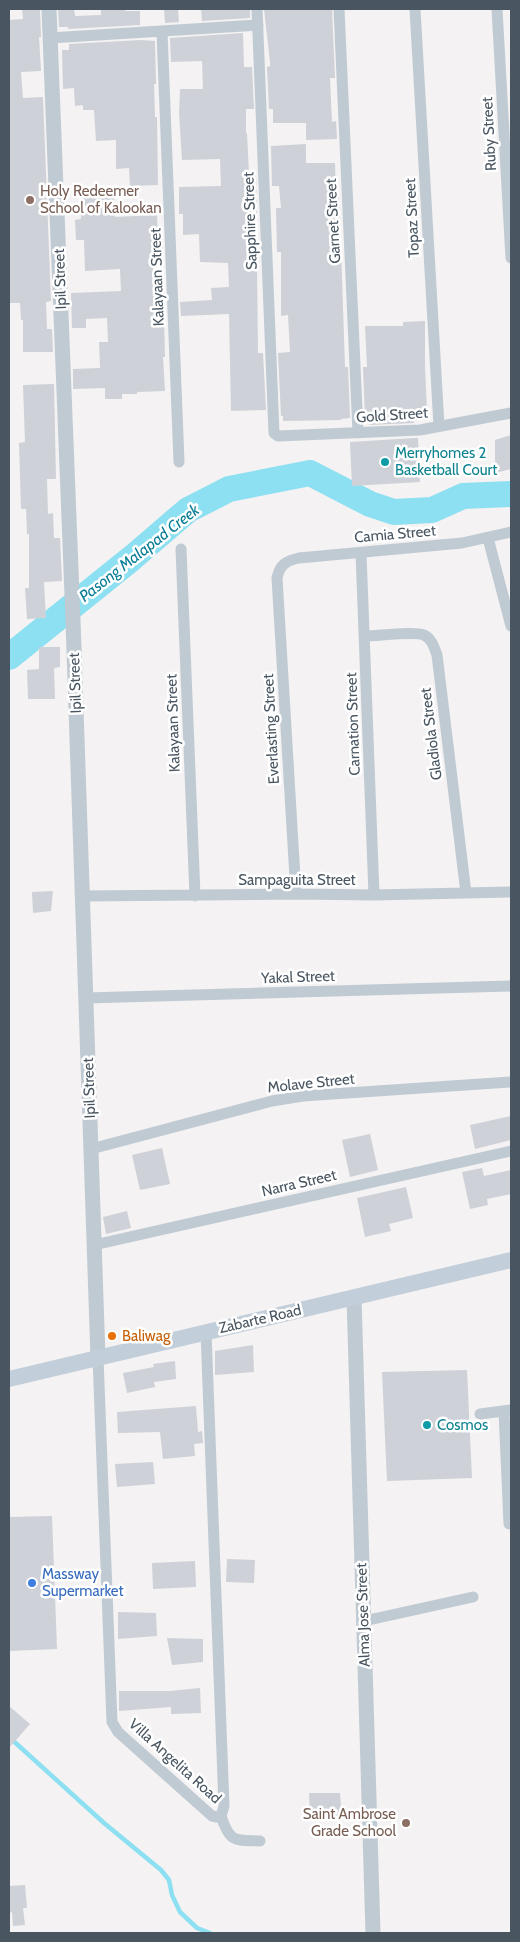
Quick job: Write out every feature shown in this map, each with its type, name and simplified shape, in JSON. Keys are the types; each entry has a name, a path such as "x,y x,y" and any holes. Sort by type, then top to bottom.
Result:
{"main road":[{"name":"Zabarte Road","path":"9,1379 511,1260"}],"street":[{"name":"Ipil Street","path":"49,9 73,620 98,1358"},
{"name":"Sapphire Street","path":"257,9 274,433"},
{"name":"Garnet Street","path":"339,9 358,433"},
{"name":"Topaz Street","path":"415,9 439,426"},
{"name":"Ruby Street","path":"497,9 511,258"},
{"path":"50,38 258,25"},
{"name":"Kalayaan Street","path":"162,32 179,462"},
{"name":"Gold Street","path":"274,433 278,436 420,430 511,413"},
{"name":"Camia Street","path":"282,564 288,560 298,558 462,543 511,532"},
{"path":"488,538 511,626"},
{"name":"Kalayaan Street","path":"182,549 195,896"},
{"name":"Carnation Street","path":"362,553 374,895"},
{"name":"Everlasting Street","path":"282,564 277,578 296,894"},
{"name":"Gladiola Street","path":"365,636 418,634 429,639 434,646 466,893"},
{"name":"Sampaguita Street","path":"82,896 374,895 511,892"},
{"name":"Yakal Street","path":"86,998 511,986"},
{"name":"Molave Street","path":"91,1149 280,1099 511,1082"},
{"name":"Narra Street","path":"94,1245 511,1151"},
{"name":"Alma Jose Street","path":"354,1297 373,1933"},
{"name":"Villa Angelita Road","path":"98,1358 112,1722 118,1732 212,1816 217,1818 221,1816 224,1806 206,1332"},
{"path":"480,1414 508,1411 509,1524"},
{"path":"364,1621 474,1596"},
{"path":"221,1816 226,1831 236,1840 260,1841"}],"building":[{"name":"Holy Redeemer School of Kalookan","path":"22,9 40,9 41,71 21,72 23,98 43,97 51,301 46,302 47,329 52,329 53,352 23,352 23,320 21,320 20,303 9,303 9,20 23,19"},
{"path":"58,9 74,9 75,16 101,15 101,9 140,11 140,25 68,29 68,27 59,27"},
{"path":"164,9 178,9 179,22 165,23"},
{"path":"201,9 250,9 250,18 202,21"},
{"path":"264,9 332,9 335,78 330,78 332,122 336,121 337,139 306,140 306,123 273,123 273,109 269,109 267,67 270,66 270,62"},
{"path":"243,33 244,67 252,67 254,109 246,109 246,133 249,174 256,174 257,217 252,218 255,264 257,264 258,353 263,353 266,410 231,411 229,314 181,316 180,302 212,300 211,288 229,287 228,263 200,262 199,234 183,235 183,214 179,214 179,187 221,186 220,159 182,160 179,113 180,89 203,89 202,61 171,62 170,38"},
{"path":"155,41 156,84 154,84 155,117 157,117 158,185 130,186 129,168 116,169 116,140 96,141 94,110 83,110 83,105 75,106 74,88 63,89 62,50 69,50 69,44"},
{"path":"306,144 306,163 335,163 336,196 339,196 345,367 348,367 350,418 341,420 283,421 283,416 281,416 278,353 290,352 288,315 281,316 281,252 277,252 276,208 281,208 279,186 272,186 271,146"},
{"path":"114,195 115,217 157,215 158,238 163,238 163,267 153,267 153,290 164,290 166,317 164,317 165,357 163,357 165,391 122,394 122,399 105,399 105,388 73,389 73,369 100,368 99,342 108,342 107,318 86,319 86,328 72,328 71,293 121,291 120,269 85,271 84,240 76,240 75,220 81,219 80,196"},
{"path":"425,321 427,412 414,412 414,423 369,425 369,418 365,418 363,367 367,367 365,326 403,326 403,322"},
{"path":"54,384 56,479 47,479 48,514 53,513 54,538 60,538 62,581 44,582 46,618 27,619 25,588 29,588 29,534 27,534 26,509 21,509 19,443 25,442 23,385"},
{"path":"511,435 511,469 495,473 495,440"},
{"name":"Merryhomes 2 Basketball Court","path":"418,438 420,482 352,486 350,442"},
{"path":"39,647 60,647 60,667 54,668 55,699 28,699 27,670 39,669"},
{"path":"53,891 51,911 33,913 32,892"},
{"path":"511,1116 511,1140 475,1149 470,1125"},
{"path":"370,1134 378,1170 350,1177 342,1140"},
{"path":"162,1148 170,1184 140,1190 132,1155"},
{"path":"482,1168 484,1176 511,1170 511,1194 487,1199 488,1205 470,1209 462,1172"},
{"path":"406,1187 413,1218 389,1224 391,1231 365,1237 357,1198"},
{"path":"127,1211 131,1228 106,1234 103,1217"},
{"path":"253,1345 254,1372 215,1375 215,1351"},
{"path":"175,1361 176,1379 154,1382 155,1387 127,1393 123,1373 154,1367 153,1364"},
{"name":"Cosmos","path":"467,1370 472,1478 387,1481 382,1372"},
{"path":"196,1406 198,1432 202,1431 203,1443 194,1444 195,1456 163,1459 160,1432 118,1433 117,1412"},
{"path":"153,1462 155,1484 117,1487 115,1464"},
{"name":"Massway Supermarket","path":"52,1516 57,1649 9,1651 9,1517"},
{"path":"227,1559 255,1560 254,1583 226,1582"},
{"path":"195,1561 196,1587 153,1589 152,1563"},
{"path":"118,1612 156,1613 157,1636 118,1639"},
{"path":"167,1638 203,1639 203,1662 172,1665"},
{"path":"200,1688 201,1713 171,1714 171,1707 119,1711 119,1691 170,1691"},
{"path":"9,1706 30,1724 9,1748"},
{"path":"309,1793 340,1793 342,1820 310,1819"},
{"path":"25,1885 27,1908 23,1908 25,1925 13,1926 12,1912 9,1913 9,1886"}],"waterway":[{"name":"Pasong Malapad Creek","path":"9,657 132,558 188,510 229,489 310,473 370,504 394,512 432,510 463,496 511,494"},
{"path":"9,1737 104,1823 161,1870 169,1880 172,1895 180,1912 197,1928 210,1933"}],"place":[{"name":"Holy Redeemer School of Kalookan","path":"30,200"},
{"name":"Merryhomes 2 Basketball Court","path":"385,462"},
{"name":"Baliwag","path":"112,1336"},
{"name":"Cosmos","path":"427,1425"},
{"name":"Massway Supermarket","path":"32,1583"},
{"name":"Saint Ambrose Grade School","path":"406,1823"}]}
